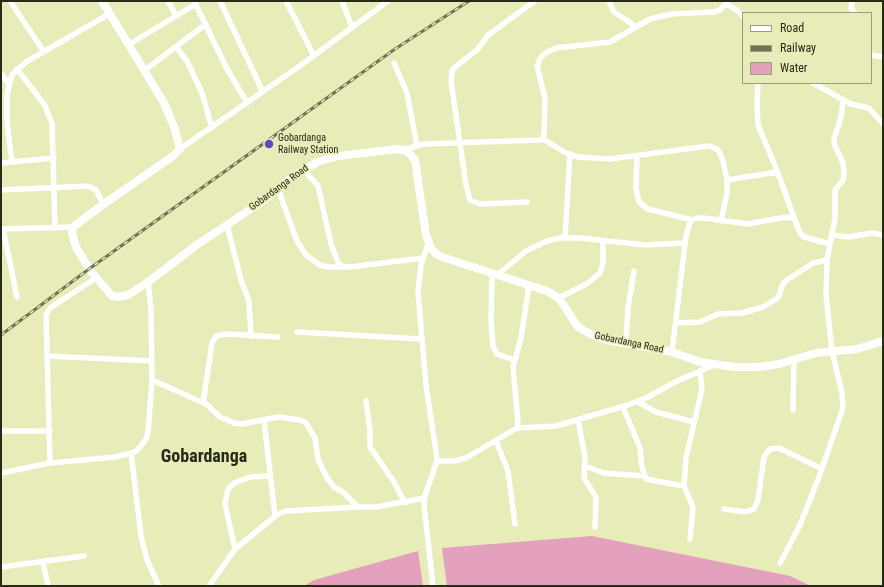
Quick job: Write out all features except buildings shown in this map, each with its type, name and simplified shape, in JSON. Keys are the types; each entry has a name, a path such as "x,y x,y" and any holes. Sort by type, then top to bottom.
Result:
{"main road":[{"path":"73,227 102,204 173,156 180,149 169,112 102,1"},
{"path":"403,150 411,155 416,163 421,209 428,244 433,250 442,257 529,285 560,298"},
{"name":"Gobardanga Road","path":"73,227 72,233 76,247 96,278 108,292 118,297 128,294 148,282 198,244 316,162 329,157 403,150"},
{"name":"Gobardanga Road","path":"560,298 578,327 583,331 607,340 626,342 672,352 700,362 714,365 759,367 832,351 857,350 883,341"}],"street":[{"path":"10,1 44,52"},
{"path":"168,1 176,16"},
{"path":"220,1 263,92"},
{"path":"286,1 314,56"},
{"path":"342,1 352,27"},
{"path":"180,149 314,56 388,1"},
{"path":"527,202 480,204 470,200 467,192 461,143 452,95 452,72 455,67 477,50 496,29 536,1"},
{"path":"608,1 614,12 635,26"},
{"path":"852,1 851,8 854,12"},
{"path":"128,45 195,3 226,67 247,103"},
{"path":"543,139 545,98 537,66 541,57 547,52 556,48 610,42 635,26 650,19 671,14 714,12 727,3 742,16"},
{"path":"12,162 7,122 8,83 17,70 44,52 109,14"},
{"path":"145,70 206,24"},
{"path":"176,47 187,61 196,78 212,128"},
{"path":"872,55 883,57"},
{"path":"394,63 407,93 417,146"},
{"path":"17,70 34,90 49,113 52,123 55,228"},
{"path":"1,75 8,83"},
{"path":"758,84 758,125 800,233 804,237 830,244"},
{"path":"815,84 851,104 869,108 883,124"},
{"path":"780,563 795,538 822,469 843,408 842,393 832,351 827,310 827,260 835,211 835,190 843,180 844,174 843,163 834,144 834,139 841,117 843,100"},
{"path":"403,150 417,146 461,143 532,142 543,139 578,157 610,159 709,146 719,151 727,180 727,194 721,221"},
{"path":"564,238 570,154"},
{"path":"637,156 636,188 639,202 648,209 692,220 697,218 748,224 787,217 795,220"},
{"path":"1,163 54,158"},
{"path":"304,170 318,186 328,233 335,256 338,262 346,267"},
{"path":"727,180 777,172"},
{"path":"1,190 55,189 83,186 93,187 99,194 102,204"},
{"path":"278,189 297,241 306,255 320,265 328,267 346,267 424,258"},
{"path":"672,352 685,243 689,225 692,220"},
{"path":"227,224 241,280 249,301 251,336"},
{"path":"17,297 2,229 73,227"},
{"path":"832,235 848,237 872,233 883,235"},
{"path":"514,360 497,354 492,346 491,322 495,274 526,251 547,241 564,238 645,246 685,243"},
{"path":"560,298 588,283 600,274 603,263 603,242"},
{"path":"428,244 419,278 418,292 428,399 436,444 436,461 425,498 433,586"},
{"path":"676,323 700,322 718,314 742,313 763,307 778,298 783,284 787,280 813,263 827,260"},
{"path":"626,342 628,313 634,271"},
{"path":"50,463 46,325 48,311 96,278"},
{"path":"1,473 50,463 95,460 131,453 135,452 146,439 152,380 148,282"},
{"path":"517,428 518,422 513,378 514,360 521,338 529,285"},
{"path":"297,332 422,339"},
{"path":"203,403 214,339 219,335 278,338"},
{"path":"47,356 152,361"},
{"path":"793,410 794,360"},
{"path":"436,461 454,461 466,458 517,428 556,426 638,402 675,382 714,365"},
{"path":"690,539 693,507 684,486 686,458 702,389 700,371"},
{"path":"152,380 203,403 220,418 234,423 242,424 284,417 300,420 306,423 315,438 318,459 327,478 334,487 343,492 358,507"},
{"path":"366,401 370,431 370,447 394,482 404,502"},
{"path":"638,402 656,412 694,422"},
{"path":"622,407 640,448 644,476"},
{"path":"264,420 269,476 275,516"},
{"path":"578,420 584,448 585,482 596,497 595,527"},
{"path":"1,431 50,431"},
{"path":"496,441 508,471 515,524"},
{"path":"724,509 746,512 754,509 758,500 764,457 770,449 779,448 822,469"},
{"path":"131,453 143,543 147,560 159,586"},
{"path":"585,466 604,473 644,476 649,480 684,486"},
{"path":"235,549 225,504 228,489 234,483 250,477 269,476"},
{"path":"209,586 235,549 275,516 286,511 376,507 425,498"},
{"path":"1,567 84,556"},
{"path":"43,562 48,586"}],"water":[{"path":"592,536 790,576 811,586 447,586 442,548"},
{"path":"418,551 423,586 304,586 314,580"}],"railway":[{"path":"1,335 89,269 395,49 469,1"}],"place":[{"name":"Gobardanga Railway Station","path":"269,144"}],"district":[{"name":"Gobardanga","path":"204,457"}]}
